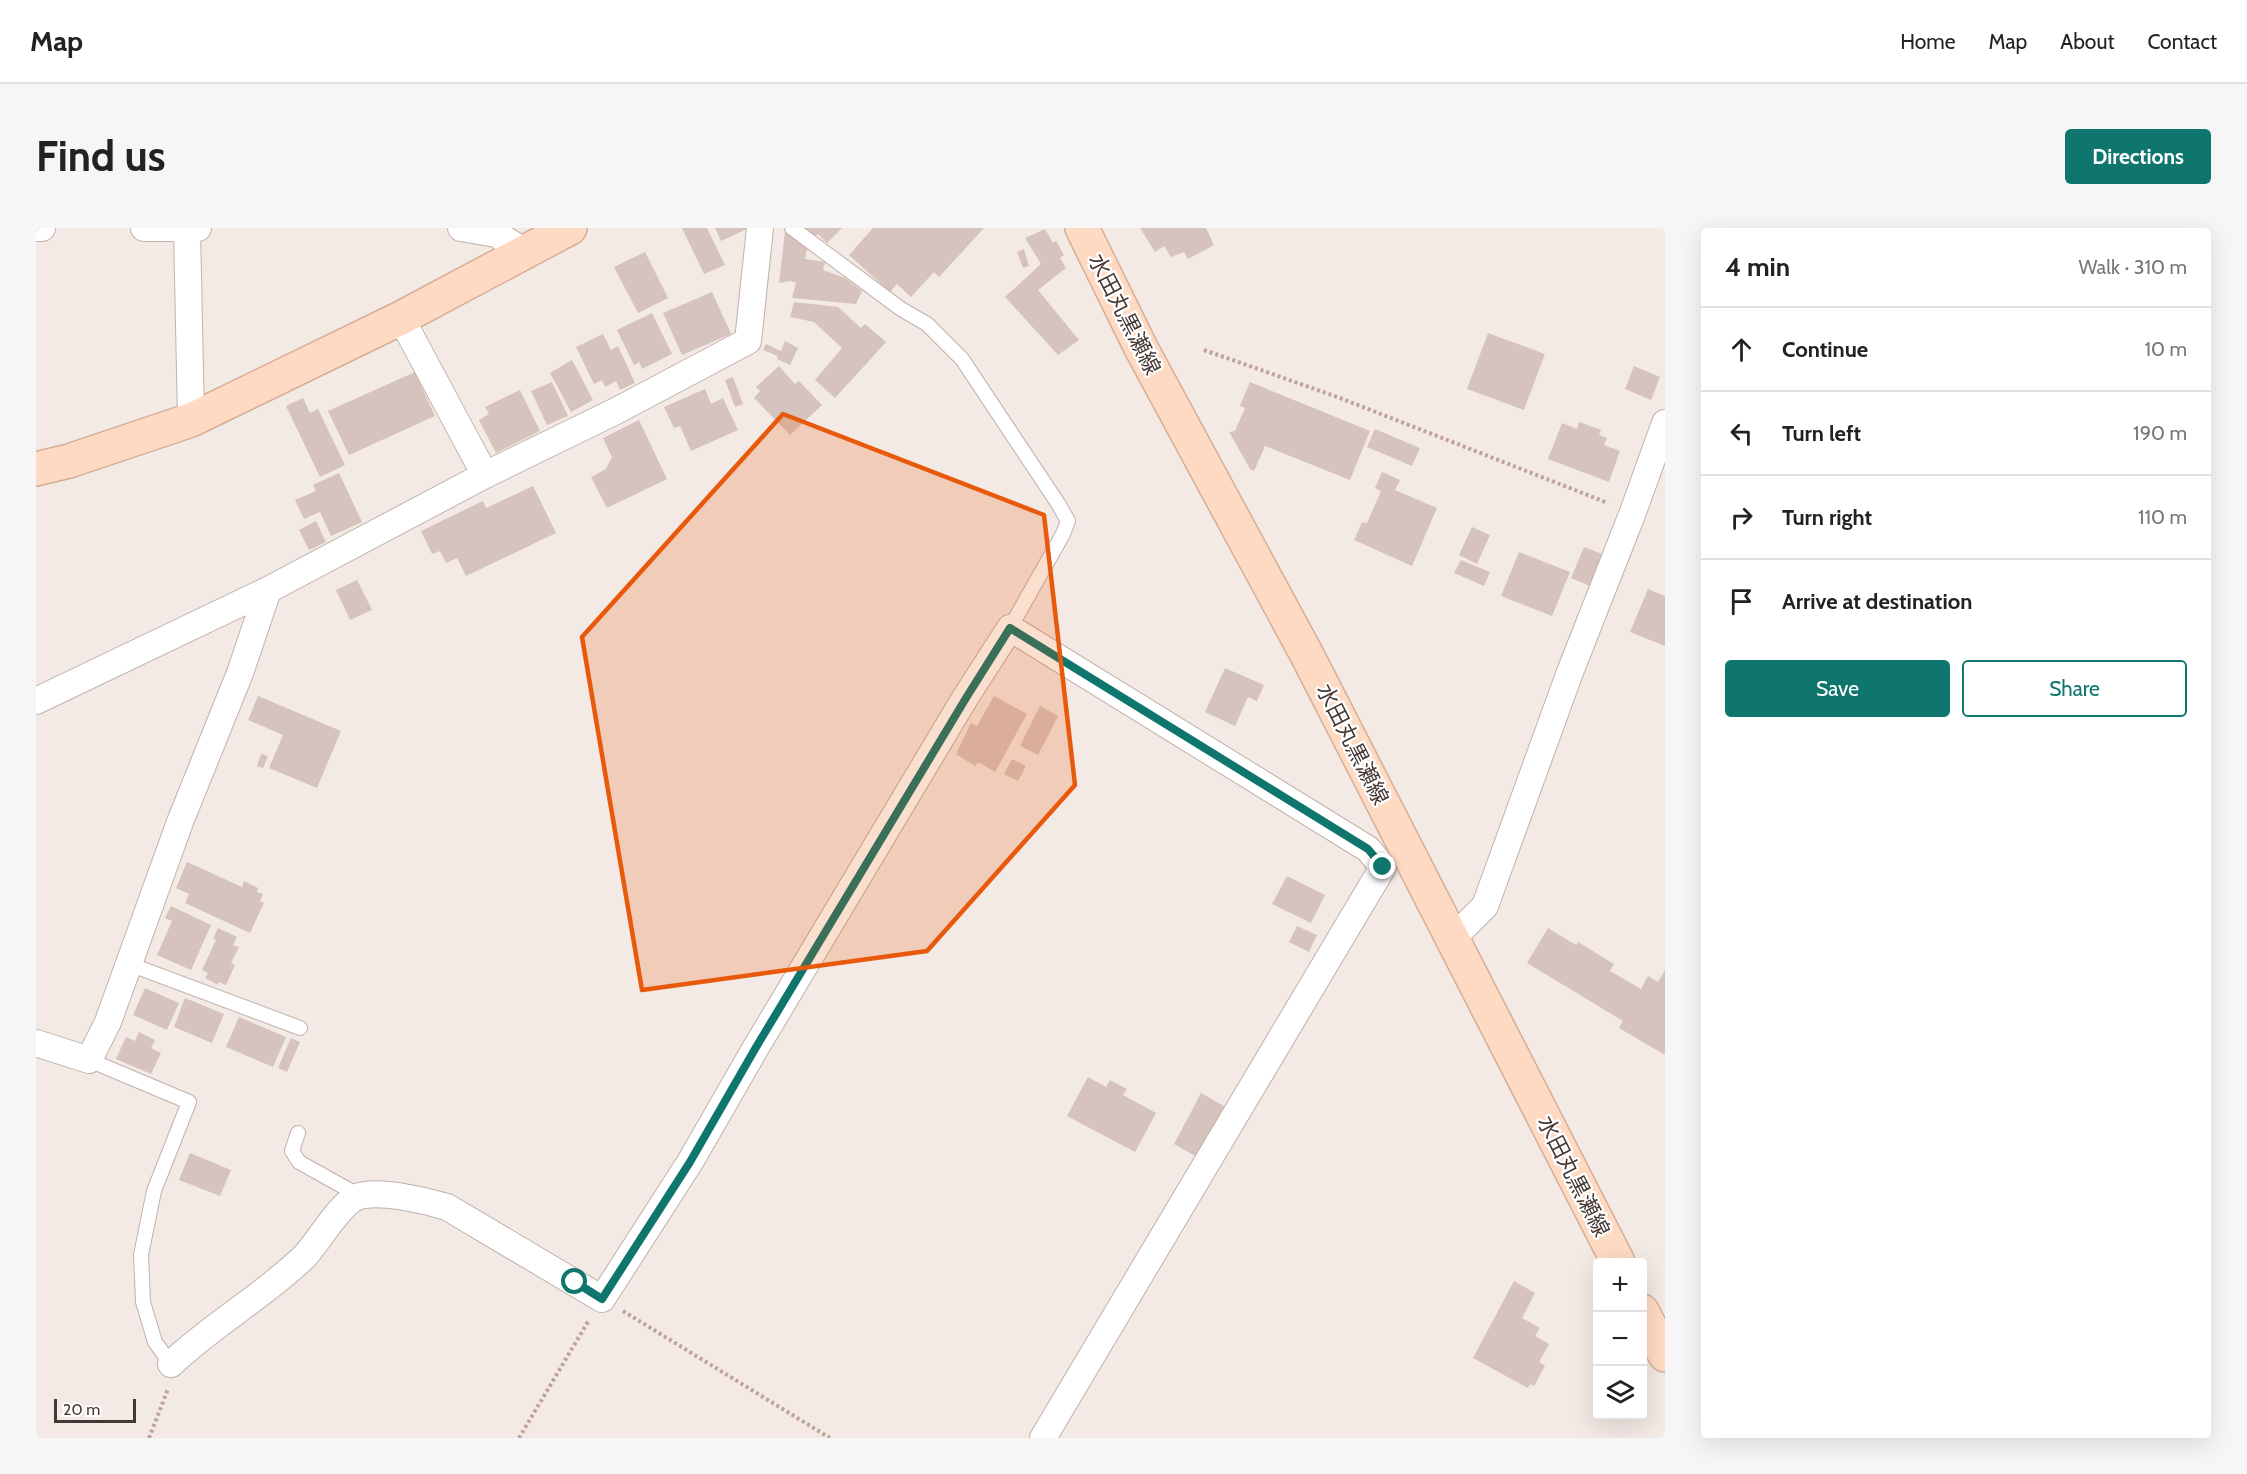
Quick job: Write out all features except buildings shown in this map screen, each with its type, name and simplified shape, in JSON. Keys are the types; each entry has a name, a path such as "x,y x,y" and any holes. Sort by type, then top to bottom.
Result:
{"main road":[{"path":"36,469 69,462 190,420 401,318 570,228"},
{"name":"水田丸黒瀬線","path":"1082,228 1141,348 1307,655 1396,861 1453,938 1615,1258"},
{"path":"1643,1312 1665,1355"}],"street":[{"path":"36,228 42,228"},
{"path":"144,228 198,228"},
{"path":"187,228 190,420"},
{"path":"461,228 496,234 524,251"},
{"path":"36,700 268,590 485,475 616,411 748,340 760,228"},
{"path":"401,318 485,475"},
{"path":"1453,938 1485,906 1570,672 1633,512 1665,423"},
{"path":"36,1043 89,1060 108,1022 180,822 240,673 268,590"},
{"path":"171,1364 304,1256 336,1214 357,1197 381,1195 421,1199 447,1207 602,1299 690,1162 755,1049 1010,628 1368,849 1396,861 1043,1438"}],"lane":[{"path":"792,228 901,309 927,324 962,359 1064,513 1068,522 1063,534 1010,628"},
{"path":"129,964 300,1028"},
{"path":"89,1060 189,1102 154,1191 141,1255 143,1302 155,1342 171,1364"},
{"path":"298,1133 292,1151 299,1162 351,1191 357,1197"}],"path":[{"path":"1204,350 1340,398 1633,512"},
{"path":"519,1438 602,1299 830,1438"},
{"path":"149,1438 168,1392 171,1364"}],"highlighted area":[{"path":"783,414 1044,515 1075,785 927,951 642,990 582,637"}],"route":[{"path":"575,1282 602,1299 690,1162 755,1049 1010,628 1368,849 1383,867"}]}
